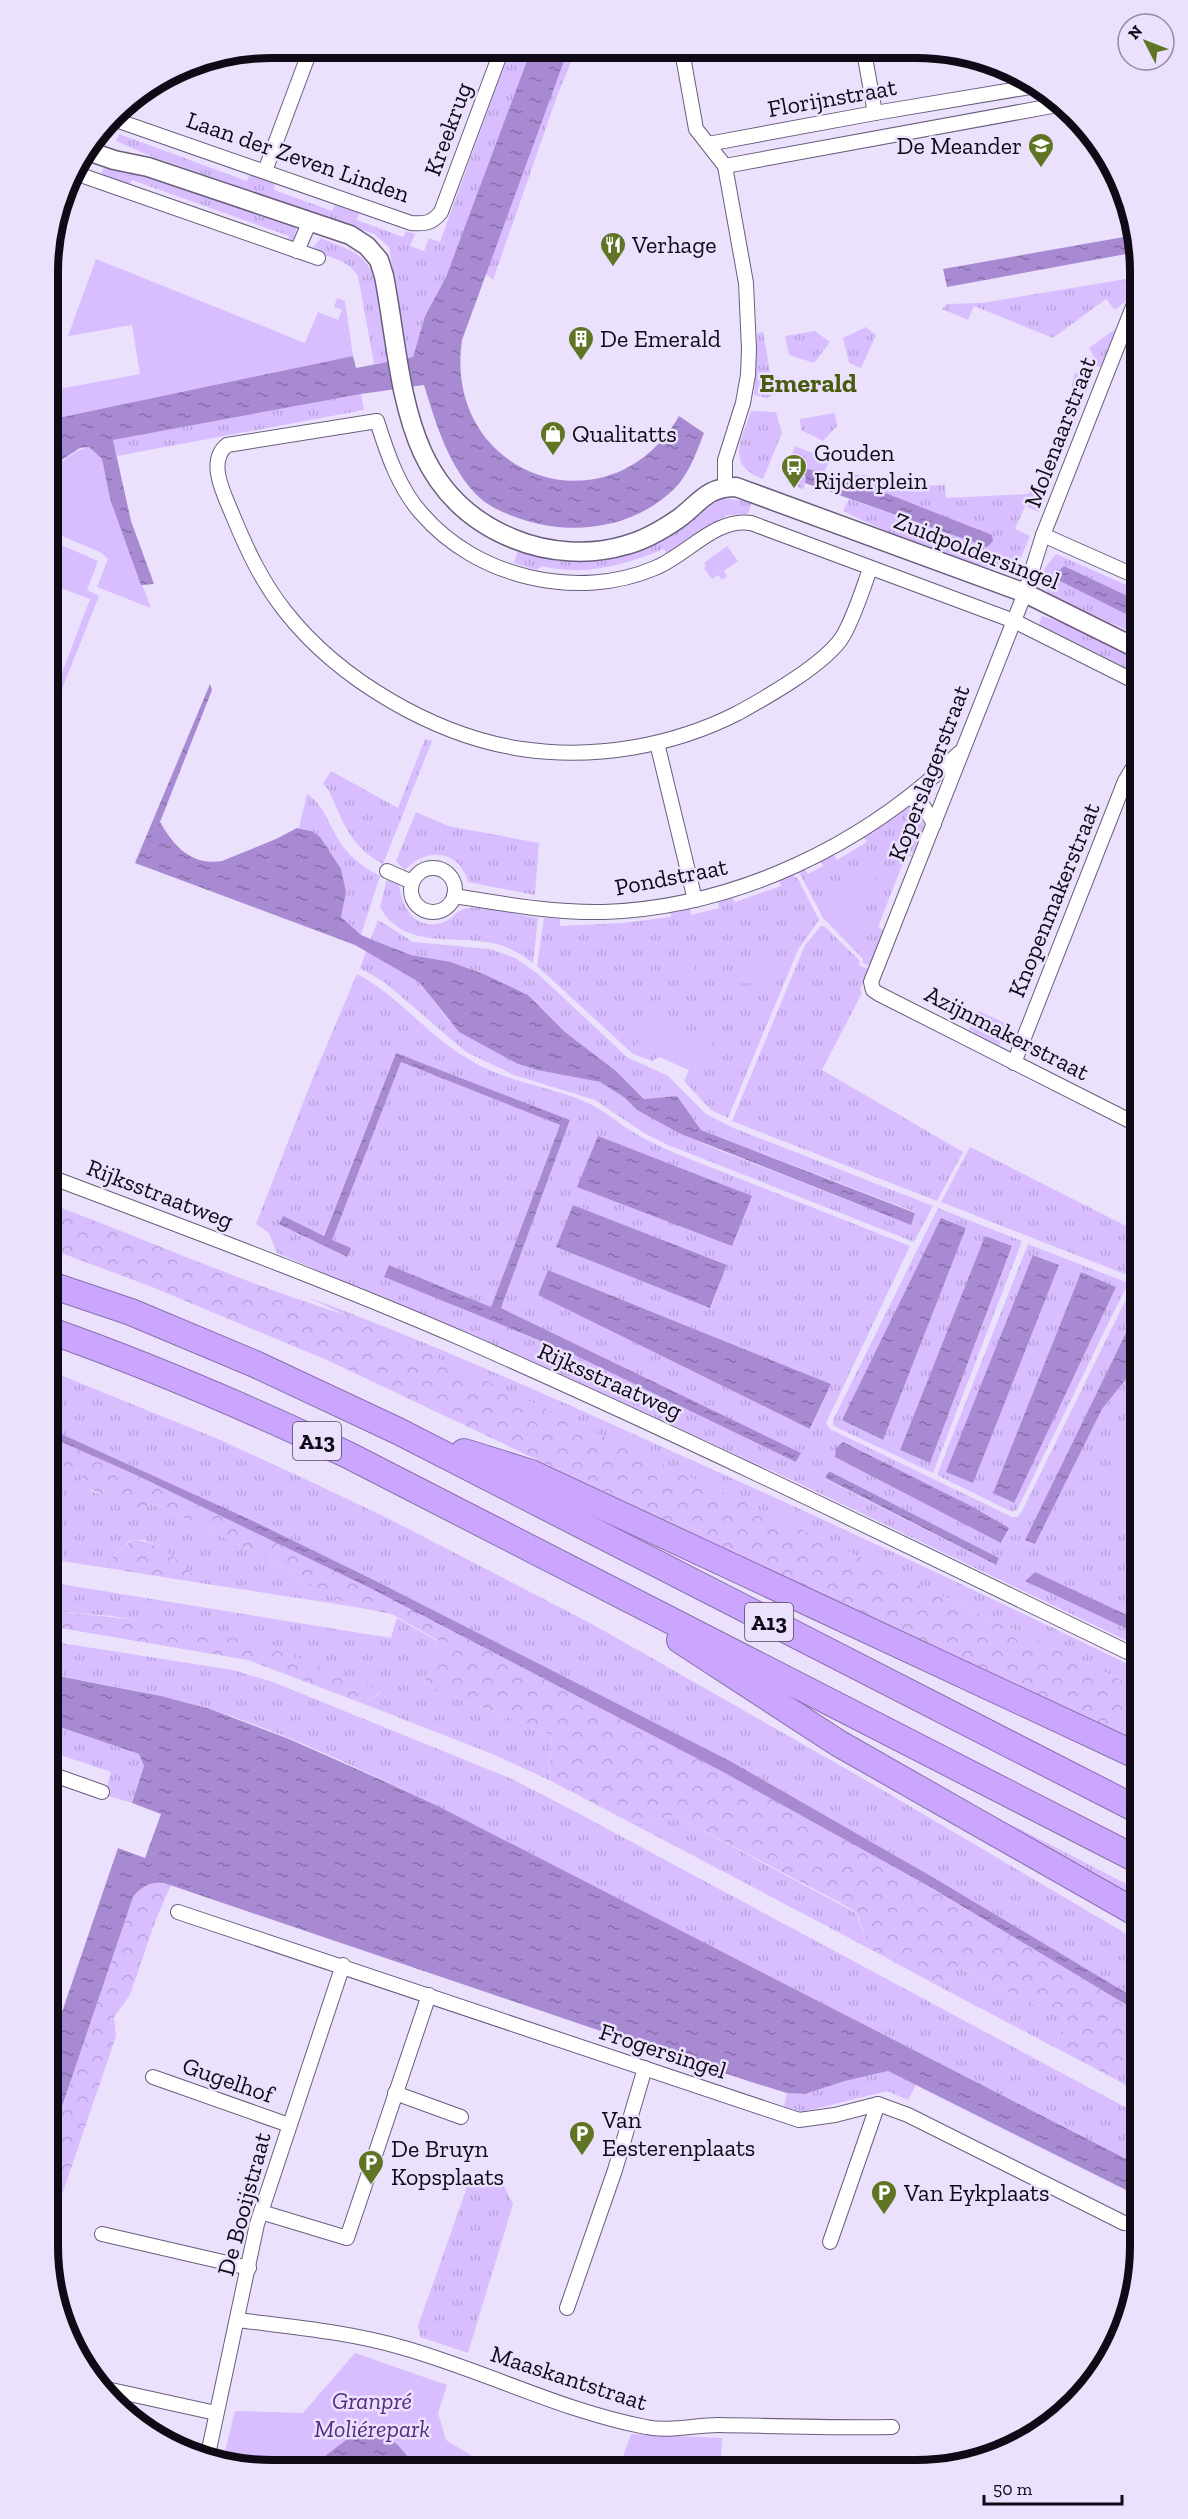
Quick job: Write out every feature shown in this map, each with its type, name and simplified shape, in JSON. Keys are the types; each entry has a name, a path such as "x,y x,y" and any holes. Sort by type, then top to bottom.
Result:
{"highway":[{"name":"A13","path":"58,1287 131,1312 255,1364 398,1431 1130,1806"},
{"name":"A13","path":"58,1334 244,1407 348,1455 1130,1856"},
{"name":"A13","path":"398,1431 531,1473 1130,1752"},
{"name":"A13","path":"576,1573 838,1743 1130,1909"}],"street":[{"path":"95,154 148,167 310,221 350,236 367,246 379,260 394,328 405,398 421,453 445,490 481,522 535,547 591,552 625,546 653,535 679,518 706,494 725,487 725,460 743,403 749,349 746,283 725,166 696,129 683,58"},
{"path":"865,58 875,113"},
{"path":"265,171 307,59"},
{"name":"Kreekrug","path":"433,221 441,212 498,59"},
{"name":"Florijnstraat","path":"708,144 1024,88"},
{"path":"964,98 967,123"},
{"name":"Florijnstraat","path":"725,166 1050,107"},
{"name":"Laan der Zeven Linden","path":"121,121 411,223 424,224 433,221"},
{"path":"102,143 148,167"},
{"path":"82,176 318,258"},
{"path":"297,251 310,221"},
{"name":"Molenaarstraat","path":"1024,593 1043,535 1130,314"},
{"path":"870,568 842,637 817,662 789,684 708,728 657,743 614,750 569,753 522,749 485,740 412,712 376,693 343,669 310,640 264,582 243,541 226,499 218,471 218,455 227,445 377,421 385,448 420,513 440,534 467,553 504,570 548,580 594,583 634,576 678,558 715,530 741,521 768,527 870,568 1014,621 1130,679"},
{"name":"Zuidpoldersingel","path":"725,487 736,487 765,496 1024,593 1130,645"},
{"name":"Zuidpoldersingel","path":"1043,535 1130,574"},
{"name":"Koperslagerstraat","path":"876,970 1024,593"},
{"path":"657,743 695,900"},
{"name":"Pondstraat","path":"454,896 542,909 604,912 665,906 695,900 757,881 828,849 864,829 909,798 963,749"},
{"name":"Knopenmakerstraat","path":"1014,1063 1130,773"},
{"path":"909,798 922,804 934,824"},
{"path":"433,868 440,869 451,877 455,889 454,896 445,909 429,913 422,910 411,898 412,882 420,872 433,868"},
{"path":"387,871 412,882"},
{"name":"Azijnmakerstraat","path":"876,970 871,982 873,990 1130,1121"},
{"name":"Rijksstraatweg","path":"58,1180 261,1257 465,1340 725,1459 1130,1653"},
{"path":"58,1777 102,1792"},
{"name":"Frogersingel","path":"178,1912 343,1965 799,2120 835,2115 878,2104"},
{"name":"De Booijstraat","path":"209,2450 261,2212 343,1965"},
{"path":"261,2212 346,2238 429,1995"},
{"path":"567,2308 615,2170 645,2068"},
{"name":"Gugelhof","path":"153,2077 289,2125"},
{"path":"396,2093 461,2117"},
{"path":"830,2242 878,2104 908,2115 1124,2223"},
{"path":"102,2234 249,2268"},
{"name":"Maaskantstraat","path":"238,2320 328,2331 402,2347 468,2368 590,2414 649,2428 892,2427"},
{"path":"114,2391 216,2413"}],"green space":[{"path":"507,59 528,59 446,277 425,316 413,357 408,359 389,247 374,234 148,155 116,141 119,134 247,181 250,174 275,184 274,190 332,211 335,205 359,213 357,220 403,237 406,231 415,234 410,246 424,251 429,238 440,242"},
{"path":"565,59 572,59 557,96 493,280 485,273"},
{"path":"111,163 146,173 297,227 292,244 288,242 289,236 132,180 129,186 101,175 104,167"},
{"path":"321,238 355,253 365,261 372,273 382,302 390,362 374,364 358,276 354,270 343,262 310,251"},
{"path":"96,259 305,343 318,312 338,320 342,310 334,307 337,298 345,301 353,356 58,418 58,389 140,374 132,325 68,336"},
{"path":"1126,279 1130,282 1128,298 1115,310 1106,299 1053,338 974,306 968,320 942,309 947,304 982,303"},
{"path":"866,327 876,335 861,368 849,363 843,338"},
{"path":"1114,330 1115,334 1102,367 1096,366 1066,445 1062,444 1074,375 1095,359 1089,348"},
{"path":"815,331 830,342 814,363 789,355 785,336"},
{"path":"763,332 774,394 767,398 754,395 757,333"},
{"path":"361,394 364,410 117,456 113,440"},
{"path":"751,411 776,412 782,433 763,479 744,467 740,459 740,442"},
{"path":"835,413 837,426 823,441 801,430 800,419"},
{"path":"795,446 830,460 824,472 809,469 803,489 787,483 791,475 784,472"},
{"path":"89,447 102,459 110,499 151,608 97,587 108,559 102,553 58,534 58,464"},
{"path":"853,475 867,475 897,486 945,485 946,498 1029,494 1029,487 1039,488 1045,495 1039,512 1025,506 1015,529 1030,536 1020,560 1012,567 1005,566 1003,571 921,546 843,511 849,499 987,547 898,499 852,479"},
{"path":"722,498 752,502 748,514 727,515 671,552 666,553 664,549 634,560 589,570 542,566 536,570 514,563 518,550 563,561 584,561 619,556 661,541"},
{"path":"58,543 98,561 87,590 99,596 58,699 58,684 90,599 58,587"},
{"path":"727,546 738,561 724,571 727,576 722,580 718,575 712,579 704,568 706,566 704,563"},
{"path":"1056,554 1130,587 1130,631 1049,595 1043,578 1047,565"},
{"path":"1042,616 1081,629 1130,653 1130,670 1039,625"},
{"path":"425,739 432,741 383,864 363,850 355,841 343,822 328,789 323,784 331,771 398,808"},
{"path":"307,794 320,807 339,841 349,853 360,864 380,876 361,935 341,917 346,892 311,831 299,828"},
{"path":"909,807 920,812 924,827 913,853 907,850 910,843 902,841 899,849 912,857 906,855 878,927 883,930 870,966 863,963 863,959 823,918 800,874 796,873 805,869 808,874 823,866 821,861 833,854 837,860 867,842 863,836"},
{"path":"416,812 448,826 539,843 535,895 468,882 464,871 457,863 441,855 422,858 405,870 396,861"},
{"path":"868,868 874,868 877,874 857,928 850,932 834,917 823,898 826,892"},
{"path":"793,874 795,878 797,877 819,920 798,950 728,1118 711,1110 684,1081 689,1070 659,1057 652,1061 633,1054 537,966 544,918 560,919 560,926 623,923 671,917 670,912 690,908 691,915 719,908 718,901 732,897 735,902 781,886 779,880"},
{"path":"387,879 399,883 407,909 418,921 425,924 444,922 468,908 493,909 538,918 533,963 517,952 500,945 418,936 403,930 390,921 380,907"},
{"path":"378,920 413,942 490,949 515,958 538,974 627,1057 668,1076 706,1114 731,1127 933,1206 914,1242 668,1145 644,1133 595,1100 514,1075 466,1052 384,982 360,968","holes":["373,940 411,955 451,962 486,975 528,995 565,1032 616,1071 645,1099 677,1096 701,1130 915,1212 911,1225 706,1145 637,1110 625,1098 600,1082 518,1064 449,1021 419,982"]},
{"path":"821,926 824,926 860,961 859,965 868,969 860,990 862,993 822,1070 963,1152 937,1201 732,1121 805,945"},
{"path":"660,959 695,960 695,980 660,980"},
{"path":"735,962 770,963 770,983 734,983"},
{"path":"357,974 385,992 435,1035 476,1064 581,1100 600,1109 640,1136 677,1154 910,1246 826,1423 830,1429 1012,1517 1017,1517 1021,1513 1130,1291 1130,1325 1025,1540 1102,1409 1130,1373 1130,1464 1120,1529 1130,1542 1130,1616 1035,1572 1025,1581 1130,1630 1130,1642 813,1490 532,1361 277,1253 269,1233 256,1224 312,1080","holes":["396,1053 570,1121 501,1308 800,1453 797,1462 566,1351 384,1277 389,1265 491,1307 560,1125 401,1062 331,1240 346,1257 280,1224 283,1217 323,1237","573,1205 727,1265 711,1307 556,1247","548,1270 831,1384 811,1429 538,1295","843,1442 1009,1528 1002,1543 836,1457","829,1471 999,1558 995,1565 825,1479"]},
{"path":"979,1011 1009,1025 999,1045 969,1030"},
{"path":"649,1014 714,1040 701,1073 636,1047"},
{"path":"970,1147 1130,1228 1130,1276 941,1202"},
{"path":"58,1207 235,1276 349,1316 1130,1684 1130,1738 1033,1695 329,1361 152,1287 58,1252"},
{"path":"938,1208 1022,1241 933,1473 838,1428 833,1425 833,1420","holes":["941,1218 966,1228 882,1440 843,1419","985,1236 1012,1247 930,1463 900,1450"]},
{"path":"1028,1244 1128,1283 1017,1510 1012,1512 937,1475","holes":["1034,1255 1059,1265 972,1483","1081,1272 1116,1287 1013,1503 993,1493"]},
{"path":"307,1297 394,1330 522,1384 957,1582 1130,1665 1130,1684"},
{"path":"58,1374 218,1439 391,1520 592,1624 862,1778 1130,1936 1130,1995 936,1879 732,1762 253,1521 58,1433"},
{"path":"1130,1428 1130,1542 1120,1529 1112,1497 1110,1466 1121,1439"},
{"path":"58,1440 136,1475 372,1589 723,1772 932,1888 1130,2007 1130,2059 1115,2079 1054,2047 1067,2020 955,1966 942,1988 870,1949 857,1913 846,1906 674,1815 635,1825 549,1780 552,1735 424,1684 439,1641 392,1614 350,1606 260,1555 155,1504 137,1509 116,1503 81,1484 83,1473 58,1459"},
{"path":"58,1459 83,1473 91,1491 137,1509 155,1504 260,1555 350,1606 200,1583 160,1548 144,1540 131,1540 101,1567 58,1561"},
{"path":"132,1540 160,1548 186,1568 200,1583 101,1567"},
{"path":"58,1584 391,1638 397,1618 439,1642 424,1684 552,1735 549,1780 495,1755 364,1704 381,1692 230,1637 112,1616 58,1612"},
{"path":"58,1612 139,1621 230,1637 288,1654 381,1691 364,1704 248,1660 58,1628"},
{"path":"58,1643 233,1670 273,1682 512,1779 1130,2110 1130,2161 440,1807 326,1754 239,1719 189,1703 58,1676"},
{"path":"58,1726 139,1754 144,1766 132,1803 105,1795 111,1772 58,1754"},
{"path":"975,1806 1130,1886 1130,1896"},
{"path":"674,1815 856,1913 870,1949 635,1825"},
{"path":"156,1882 171,1885 156,1919 130,1995 114,2017 116,2036 58,2207 58,2118 133,1897 145,1885"},
{"path":"955,1966 1067,2020 1054,2047 942,1988"},
{"path":"1129,2058 1130,2059 1130,2088 1115,2079"},
{"path":"888,2071 916,2085 908,2100 887,2091 802,2112 784,2107 787,2093 805,2094 845,2081"},
{"path":"486,2177 502,2182 513,2204 468,2353 420,2337 418,2326 467,2187"},
{"name":"Granpré Moliérepark","path":"355,2353 447,2385 438,2413 446,2440 478,2460 259,2460 224,2455 235,2411 303,2413"},
{"path":"631,2434 722,2438 721,2460 622,2460"}],"water":[{"path":"528,59 565,59 462,340 463,388 478,427 504,456 537,474 575,481 613,474 649,453 679,416 704,433 693,461 677,486 661,500 643,511 624,520 604,525 583,528 562,527 516,517 484,502 460,474 445,445 424,385 361,394 113,440 131,521 154,584 141,585 110,499 102,459 89,447 80,448 58,462 58,418 353,356 356,368 413,357 425,316 446,277"},
{"path":"1126,237 1128,245 1129,254 947,287 943,269"},
{"path":"802,468 824,472 828,477 845,477 992,535 993,541 987,547 805,483 806,476 800,473"},
{"path":"1064,566 1130,597 1130,616 1056,579 1058,575 1054,573 1056,569 1060,570"},
{"path":"210,684 212,690 160,822 171,839 185,852 201,860 222,861 297,828 311,831 320,837 341,869 346,892 341,917 361,935 411,955 451,962 486,975 528,995 565,1032 616,1071 644,1099 677,1096 701,1130 915,1213 911,1225 681,1134 637,1110 625,1098 600,1082 518,1064 459,1032 419,982 355,945 135,863"},
{"path":"396,1053 570,1120 501,1308 801,1453 796,1462 566,1351 384,1277 389,1265 491,1307 560,1125 401,1062 332,1240 351,1248 347,1257 279,1224 283,1216 324,1236"},
{"path":"598,1136 752,1196 732,1246 577,1187"},
{"path":"573,1205 727,1265 710,1308 556,1247"},
{"path":"941,1218 966,1228 883,1440 842,1420"},
{"path":"985,1236 1012,1246 930,1463 900,1450"},
{"path":"1033,1255 1059,1265 973,1483 946,1472"},
{"path":"548,1270 831,1384 810,1429 538,1295"},
{"path":"1081,1272 1116,1287 1014,1503 993,1493"},
{"path":"1130,1325 1130,1373 1102,1409 1035,1544 1025,1540"},
{"path":"58,1433 253,1521 376,1581 732,1762 936,1879 1130,1995 1130,2007 932,1888 723,1772 372,1589 136,1475 58,1440"},
{"path":"843,1442 971,1506 1009,1528 1001,1543 835,1457 836,1448"},
{"path":"829,1471 999,1558 996,1565 825,1478"},
{"path":"1035,1572 1130,1616 1130,1630 1025,1581"},
{"path":"58,1676 161,1696 210,1709 289,1739 440,1807 1130,2161 1130,2192 888,2071 845,2081 805,2094 787,2093 167,1884 157,1883 140,1889 133,1897 58,2118 58,2024 118,1848 145,1858 161,1814 132,1803 144,1766 139,1754 58,1726"},
{"path":"366,2432 383,2435 395,2442 410,2460 320,2460 354,2434"}],"place":[{"name":"De Meander","path":"1041,169"},
{"name":"Verhage","path":"613,268"},
{"name":"De Emerald","path":"581,362"},
{"name":"Qualitatts","path":"553,457"},
{"name":"Gouden Rijderplein","path":"794,490"},
{"name":"Van Eesterenplaats","path":"582,2157"},
{"name":"De Bruyn Kopsplaats","path":"371,2186"},
{"name":"Van Eykplaats","path":"884,2216"}],"district":[{"name":"Emerald","path":"808,383"}]}
